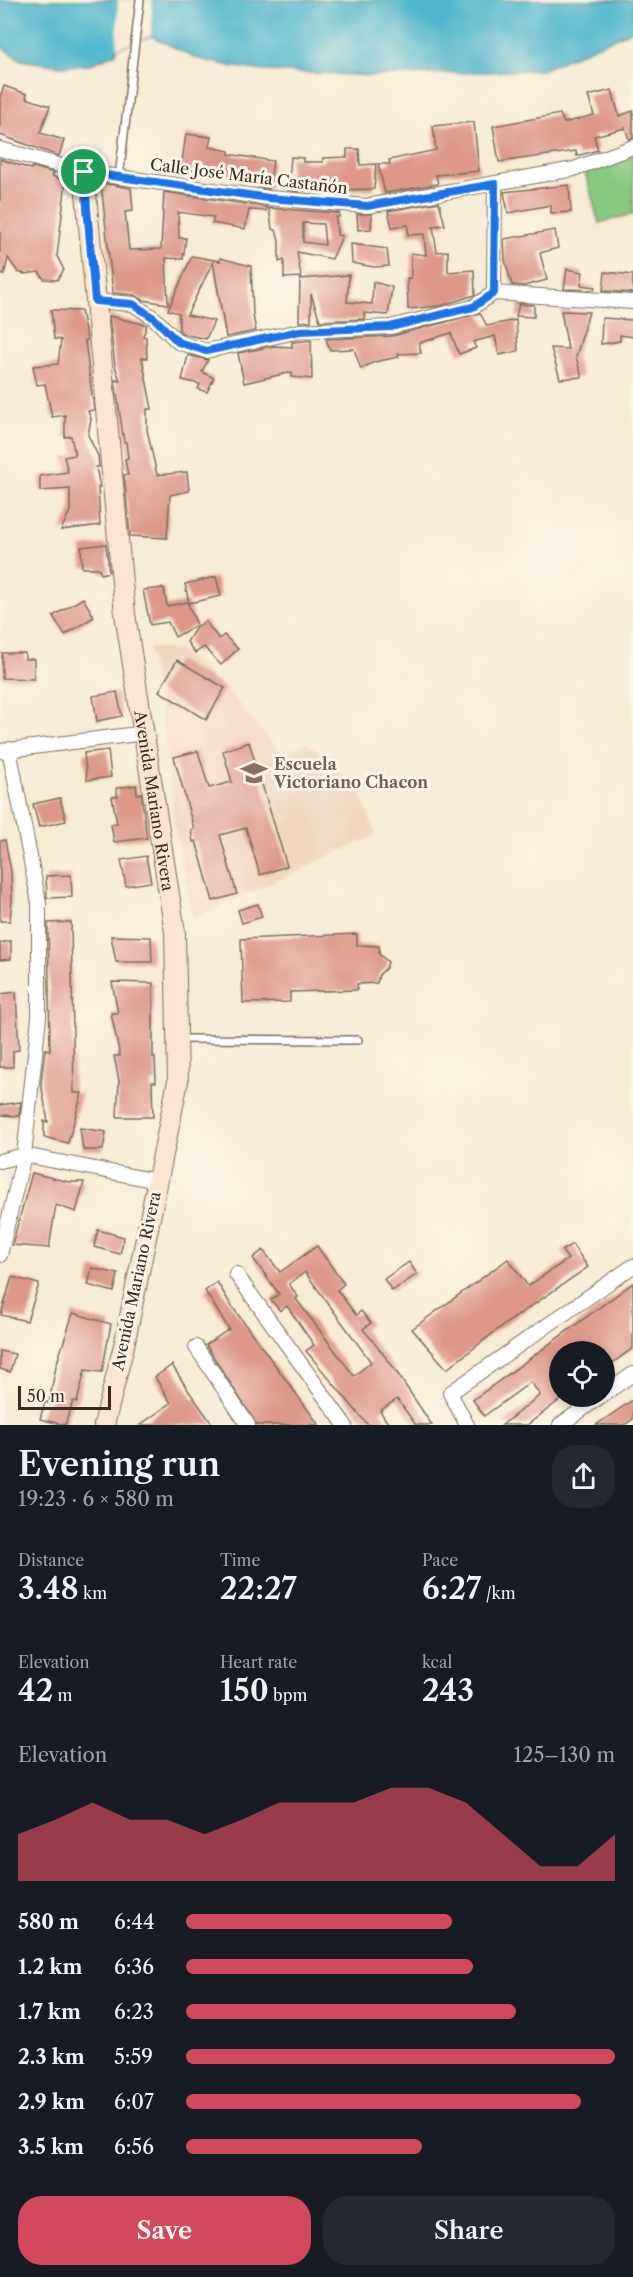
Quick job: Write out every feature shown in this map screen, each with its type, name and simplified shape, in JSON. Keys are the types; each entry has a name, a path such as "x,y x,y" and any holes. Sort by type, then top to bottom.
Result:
{"main road":[{"name":"Avenida Mariano Rivera","path":"84,172 125,614 175,932 178,1039 178,1081 125,1341 104,1425"}],"street":[{"name":"Calle José María Castañón","path":"0,149 84,172 269,198 367,206 574,168 633,147"},
{"path":"494,293 495,184"},
{"path":"95,301 133,304 154,318 178,342 206,351 300,331 390,327 473,307 494,293 633,302"},
{"path":"0,1255 24,1155 39,1017 39,903 4,750 145,732"},
{"path":"0,1161 24,1155 157,1181"},
{"path":"467,1425 450,1393 633,1266"},
{"path":"236,1274 345,1425"},
{"path":"196,1347 248,1425"},
{"path":"615,1386 633,1374"},
{"path":"560,1425 585,1407"}],"lane":[{"path":"119,177 140,0"},
{"path":"178,1039 358,1040"}],"shaded area":[{"name":"Escuela Victoriano Chacon","path":"149,648 178,650 225,688 282,754 307,742 360,792 376,835 193,919 176,834 165,742"}],"green space":[{"path":"633,155 633,214 599,223 584,168"}],"water":[{"path":"0,0 633,0 633,30 542,70 374,76 264,71 195,58 151,36 117,48 116,53 89,65 60,66 21,60 0,46"}],"pier":[{"path":"118,0 152,0 151,36 117,48"}],"building":[{"path":"4,86 27,94 26,98 50,106 40,133 64,140 59,156 0,135 0,97"},
{"path":"612,90 619,116 633,111 633,138 629,139 625,128 594,136 598,150 577,156 576,151 499,162 493,126 560,114 564,123 594,115 588,96"},
{"path":"474,122 479,171 436,175 438,184 385,193 378,164 390,164 389,160 436,150 433,126"},
{"path":"186,134 211,137 209,147 229,151 229,154 273,161 269,189 258,187 258,180 181,168"},
{"path":"347,149 359,149 360,165 376,164 374,189 340,190 340,195 325,194 324,185 301,184 300,192 288,190 291,157 303,158 303,162 323,162 323,158 347,157"},
{"path":"0,159 31,169 32,167 54,173 52,176 66,181 57,256 64,270 57,280 44,279 39,272 25,274 18,272 8,258 4,275 0,274"},
{"path":"101,183 131,188 133,211 125,212 129,250 161,249 164,192 267,207 266,211 249,210 245,229 212,223 214,217 178,212 179,238 186,238 183,259 166,258 168,304 143,300 134,295 113,293"},
{"path":"569,185 571,212 551,213 551,205 508,213 504,192"},
{"path":"439,202 445,225 433,226 437,252 448,251 448,272 474,270 475,295 440,306 408,309 407,278 411,278 411,253 426,255 424,234 408,235 408,225 392,227 388,211"},
{"path":"269,208 339,213 339,217 336,217 337,235 342,236 332,259 297,252 301,277 284,278 284,260 279,262 279,240 276,230 272,229","holes":["303,223 323,224 325,245 303,242"]},
{"path":"357,214 372,214 371,229 358,230"},
{"path":"555,230 558,248 540,253 547,280 524,286 512,285 505,260 504,239"},
{"path":"351,244 387,249 389,266 374,267 352,263"},
{"path":"192,256 220,261 220,258 251,266 256,331 226,337 213,262 187,315 214,321 206,339 183,334 179,330 179,313 168,310"},
{"path":"567,269 583,272 581,285 595,287 594,290 564,289"},
{"path":"605,272 633,275 633,293 603,291"},
{"path":"349,275 347,302 372,304 373,282 392,287 388,315 364,313 365,319 320,321 311,294 311,321 299,322 300,279"},
{"path":"519,304 534,305 534,317 516,316"},
{"path":"51,310 81,311 87,340 85,341 94,410 88,411 91,419 88,435 98,456 99,467 96,467 100,487 98,487 100,525 61,530 70,511 70,489 40,491 40,476 68,472 64,457 75,455 71,436 65,437 65,415 52,417 45,384 37,385 33,366 58,364 61,340 54,339"},
{"path":"561,311 589,312 576,357 582,377 560,379 551,348 568,349"},
{"path":"480,313 487,326 516,320 518,351 499,355 495,336 473,342 476,348 459,354 451,333 419,343 421,353 398,354 399,357 374,362 361,369 354,349 330,350 326,339 392,336"},
{"path":"109,316 147,325 143,336 146,337 147,358 142,358 152,409 147,409 147,430 157,475 187,472 189,491 170,495 167,538 130,536 124,475 128,475 125,459 128,458 117,395 115,380 120,381 115,366"},
{"path":"602,318 633,320 633,337 620,335 620,341 601,344"},
{"path":"311,340 312,379 292,377 292,372 244,383 238,353 273,346 292,347 292,342"},
{"path":"188,355 208,360 202,372 214,378 207,392 198,389 200,384 182,380"},
{"path":"106,544 109,572 101,574 98,568 82,568 81,547"},
{"path":"216,577 221,596 189,603 185,584"},
{"path":"164,588 167,606 187,602 197,625 175,637 168,622 150,625 143,590"},
{"path":"83,598 94,617 65,635 53,616"},
{"path":"205,621 219,639 224,635 238,649 221,665 204,647 195,653 187,642 195,629"},
{"path":"2,653 25,653 25,659 34,659 34,679 2,678"},
{"path":"177,660 225,688 206,720 159,691"},
{"path":"117,692 122,716 97,721 93,696"},
{"path":"249,742 287,866 260,875 246,828 220,835 237,894 213,901 196,841 193,842 191,830 194,829 174,757 198,751 209,788 232,782 223,751"},
{"path":"108,750 111,777 87,780 84,753"},
{"path":"136,785 137,794 141,793 147,838 114,842 111,824 117,823 112,797 118,796 116,788"},
{"path":"60,798 66,821 39,827 33,804"},
{"path":"5,840 11,871 12,899 10,921 0,921 0,841"},
{"path":"146,856 151,882 126,886 121,860"},
{"path":"71,875 72,897 47,898 46,876"},
{"path":"258,904 262,917 242,923 238,910"},
{"path":"71,922 74,1093 82,1093 68,1143 44,1137 44,1121 48,1122 41,1083 45,1049 50,1050 48,923"},
{"path":"357,934 357,945 379,946 379,954 388,962 379,975 377,983 357,984 357,990 290,992 290,1002 243,1003 241,939"},
{"path":"111,936 151,937 152,962 116,962"},
{"path":"11,941 11,959 0,960 0,943"},
{"path":"112,982 153,983 153,1057 155,1057 156,1082 152,1082 153,1117 117,1117 119,1081 114,1056 120,1056 111,1013 118,1013"},
{"path":"16,992 19,1050 13,1051 13,1067 0,1067 0,994"},
{"path":"21,1102 19,1116 0,1115 0,1105"},
{"path":"80,1128 106,1132 103,1150 83,1150"},
{"path":"32,1173 69,1182 84,1182 76,1212 56,1205 49,1248 12,1245"},
{"path":"98,1230 124,1237 120,1254 94,1247"},
{"path":"572,1244 588,1267 501,1327 447,1369 412,1329 508,1259 528,1286 568,1259 562,1251"},
{"path":"317,1246 344,1284 337,1290 356,1315 361,1311 371,1323 363,1329 391,1364 432,1425 416,1425 397,1399 380,1411 389,1425 368,1425 306,1351 314,1345 287,1306 280,1311 271,1300 279,1294 253,1258 263,1250 280,1272","holes":["305,1272 371,1362 354,1376 296,1299 298,1297 289,1284"]},
{"path":"409,1262 417,1274 392,1291 384,1279"},
{"path":"92,1268 118,1274 114,1292 88,1285"},
{"path":"12,1277 39,1284 27,1321 1,1315"},
{"path":"217,1282 231,1305 319,1425 257,1425 206,1345 229,1329 205,1291"},
{"path":"633,1283 633,1348 615,1361 615,1341 554,1341"},
{"path":"73,1313 111,1324 102,1372 85,1370 77,1402 73,1401 65,1425 40,1419 45,1402 49,1403 56,1366"},
{"path":"549,1344 551,1407 527,1425 502,1425 540,1395 531,1382 484,1416 473,1400"},
{"path":"0,1351 15,1354 10,1372 0,1369"},
{"path":"172,1365 213,1425 140,1425 171,1403 155,1377"},
{"path":"633,1400 633,1419 624,1425 596,1425"}],"place":[{"name":"Escuela Victoriano Chacon","path":"254,773"}],"route":[{"path":"84,172 269,198 367,206 495,184 494,293 473,307 390,327 300,331 206,351 178,342 154,318 133,304 95,301 84,172"}]}
